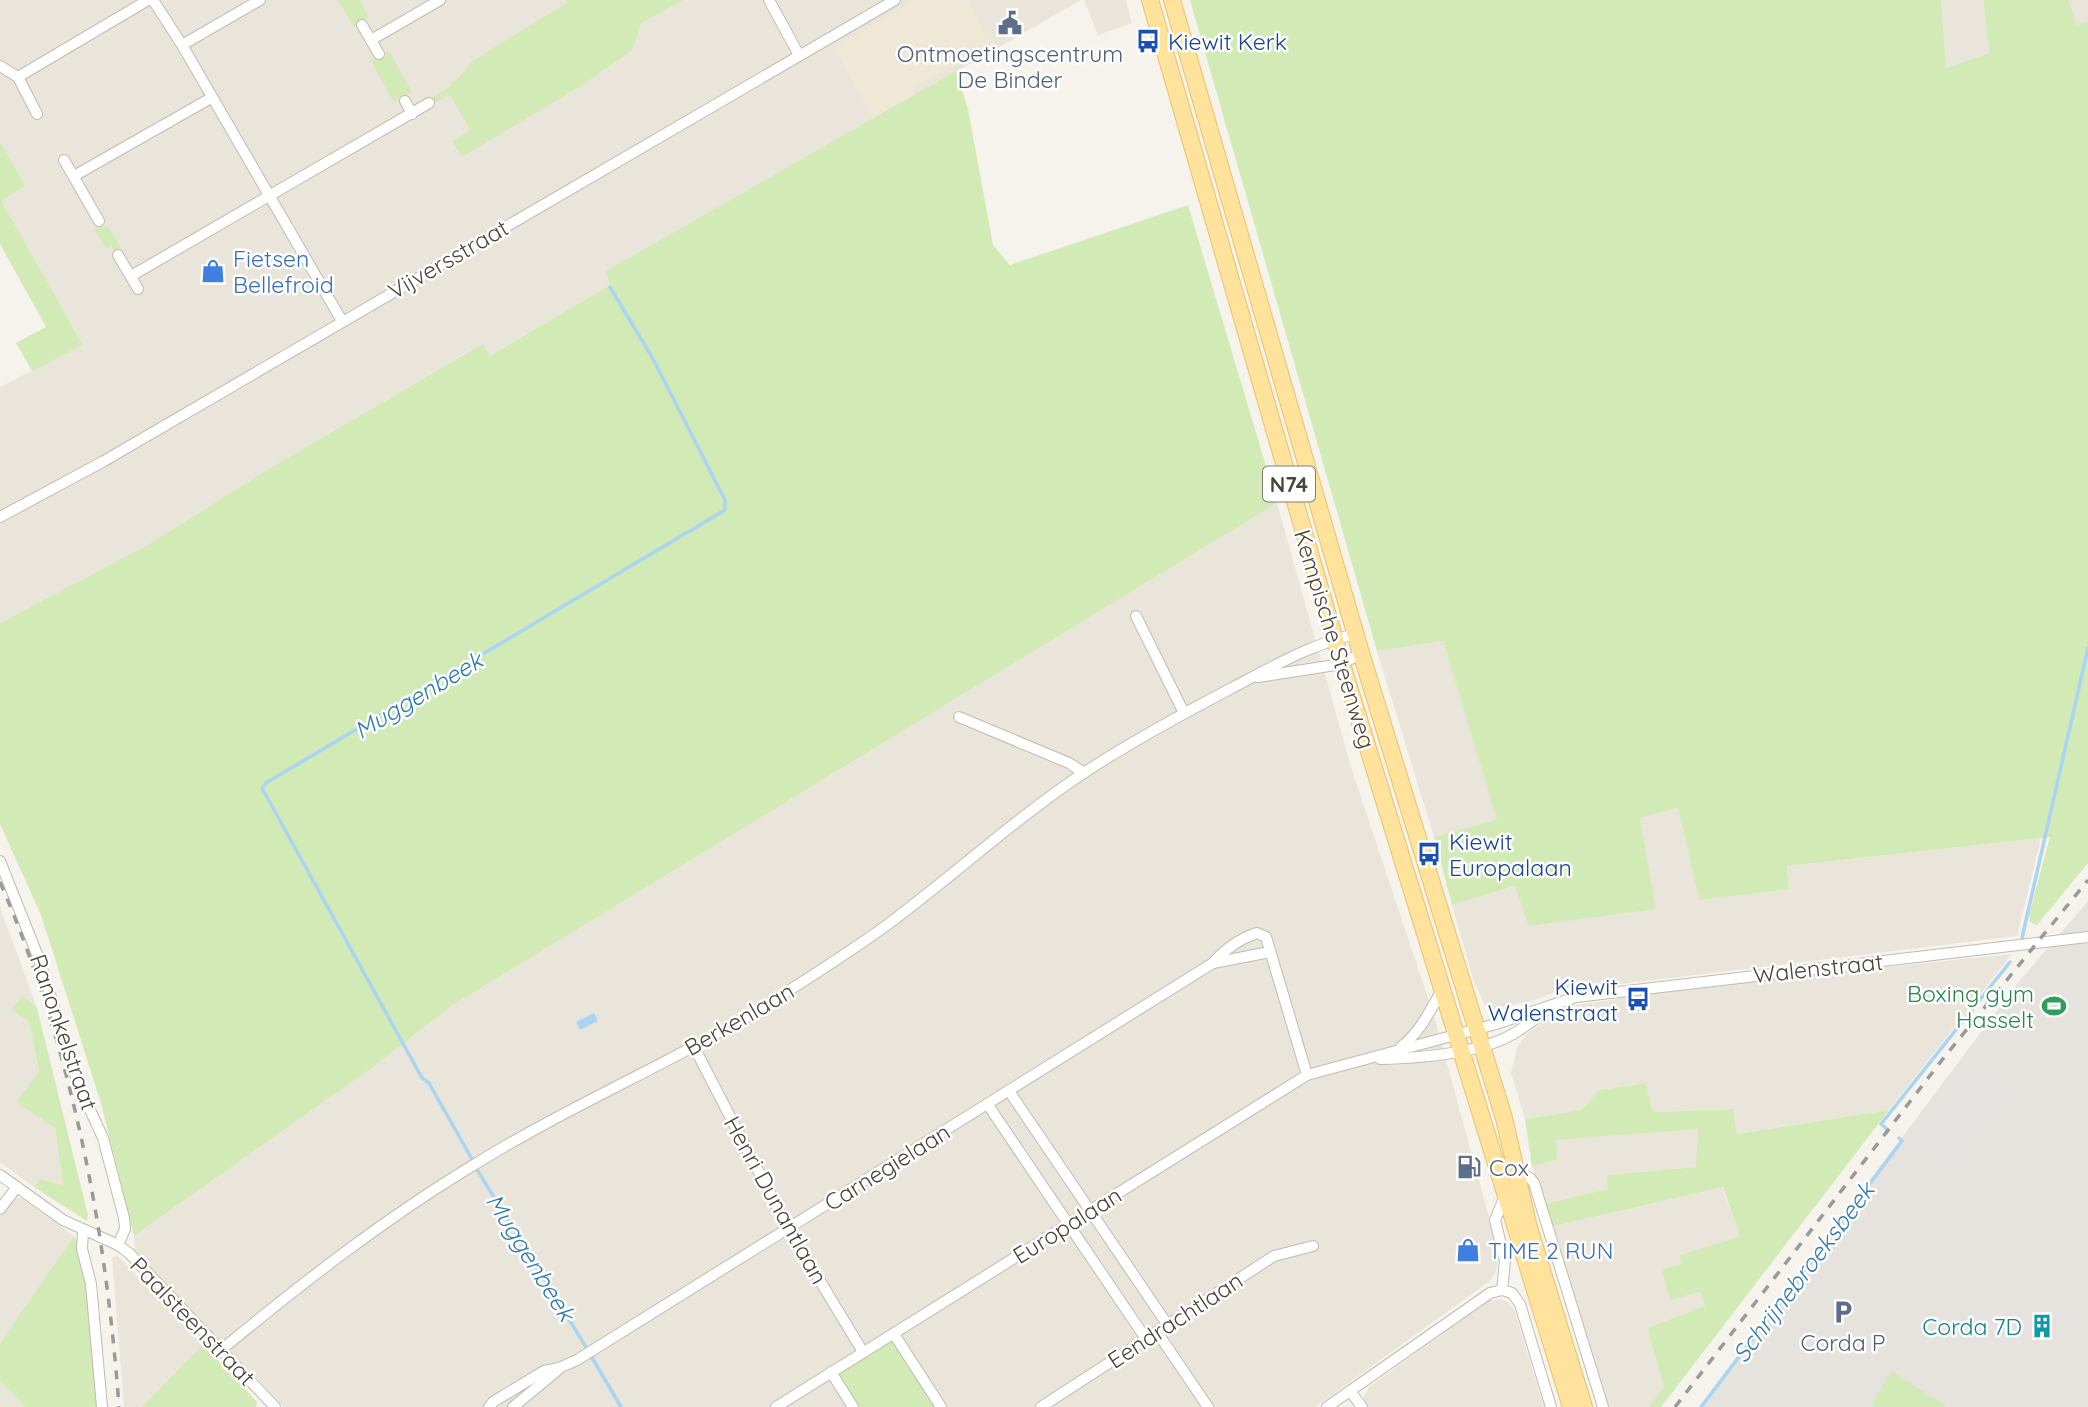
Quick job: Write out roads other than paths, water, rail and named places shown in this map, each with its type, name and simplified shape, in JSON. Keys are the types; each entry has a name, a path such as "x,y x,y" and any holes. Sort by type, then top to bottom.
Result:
{"main road":[{"name":"Kempische Steenweg","path":"1150,0 1334,639 1505,1195 1571,1385 1584,1407"},
{"name":"Kempische Steenweg","path":"1172,0 1361,653 1504,1118 1529,1228 1571,1385 1571,1407"}],"street":[{"path":"18,77 150,0 182,45 342,321"},
{"path":"182,45 260,0"},
{"path":"371,40 440,0"},
{"path":"769,0 799,55"},
{"name":"Vijversstraat","path":"0,517 104,461 895,0"},
{"path":"362,25 379,54"},
{"path":"0,66 18,77 37,114"},
{"path":"74,176 211,98"},
{"path":"405,101 412,114"},
{"path":"131,276 429,103"},
{"path":"64,160 99,221"},
{"path":"118,255 138,289"},
{"path":"1136,615 1184,713"},
{"name":"Berkenlaan","path":"221,1350 313,1274 472,1166 576,1106 694,1046 773,1001 886,925 1031,811 1084,773 1184,713 1251,678 1320,643 1356,634"},
{"name":"Berkenlaan","path":"1251,678 1342,664 1361,653"},
{"path":"959,717 1069,763 1084,773"},
{"name":"Ranonkelstraat","path":"0,861 39,959 79,1086 103,1138 124,1218 125,1229 118,1245"},
{"name":"Carnegielaan","path":"489,1407 544,1371 577,1360 988,1105 1213,963 1223,951 1245,937 1257,933 1266,937 1270,952 1213,963"},
{"name":"Walenstraat","path":"1481,1045 1502,1040 1518,1032 1551,1007 1576,997 2088,937"},
{"path":"1270,952 1307,1075"},
{"path":"1398,1050 1411,1040 1422,1025 1442,990"},
{"name":"Walenstraat","path":"1456,1034 1496,1024 1538,1008 1551,1007"},
{"name":"Europalaan","path":"776,1407 1307,1075 1456,1034"},
{"name":"Europalaan","path":"1366,1059 1421,1057 1481,1045"},
{"name":"Henri Dunantlaan","path":"694,1046 788,1228 863,1352"},
{"path":"1009,1091 1167,1324"},
{"path":"988,1105 1146,1339"},
{"name":"Kempische Steenweg","path":"1516,1171 1534,1183 1603,1407"},
{"name":"Paalsteenstraat","path":"0,1175 64,1220 118,1245 140,1264 270,1405"},
{"path":"0,1209 17,1188"},
{"path":"1502,1290 1504,1261 1495,1220 1505,1195"},
{"path":"83,1230 82,1249 91,1284 102,1407"},
{"name":"Eendrachtlaan","path":"1041,1407 1274,1256 1313,1246"},
{"path":"1327,1407 1490,1293 1502,1290 1512,1293 1520,1304 1551,1407"},
{"path":"1157,1332 1208,1407"},
{"path":"894,1334 941,1407"},
{"name":"Carnegielaan","path":"513,1407 559,1368"},
{"path":"831,1372 853,1407"},
{"path":"1350,1391 1362,1407"}],"water":[{"path":"594,1013 598,1021 580,1030 576,1022"}],"waterway":[{"name":"Muggenbeek","path":"473,1161 429,1083 422,1078 262,788 266,783 725,510 725,500 652,357 610,287"},
{"name":"Schrijnebroeksbeek","path":"2022,938 2088,648"},
{"name":"Schrijnebroeksbeek","path":"1887,1129 1881,1124 2010,962"},
{"name":"Schrijnebroeksbeek","path":"1701,1407 1902,1141 1899,1138"},
{"name":"Muggenbeek","path":"476,1168 586,1347"},
{"name":"Muggenbeek","path":"591,1356 621,1407"}],"railway":[{"path":"1675,1407 1942,1060 2088,880"},
{"path":"0,882 47,1009 82,1140 105,1273 119,1407"}],"place":[{"name":"Ontmoetingscentrum De Binder","path":"1010,23"},
{"name":"Kiewit Kerk","path":"1148,41"},
{"name":"Fietsen Bellefroid","path":"213,271"},
{"name":"Kiewit Europalaan","path":"1429,854"},
{"name":"Kiewit Walenstraat","path":"1638,999"},
{"name":"Boxing gym Hasselt","path":"2054,1006"},
{"name":"Cox","path":"1469,1167"},
{"name":"TIME 2 RUN","path":"1468,1250"},
{"name":"Corda P","path":"1843,1312"},
{"name":"Corda 7D","path":"2042,1326"}]}
